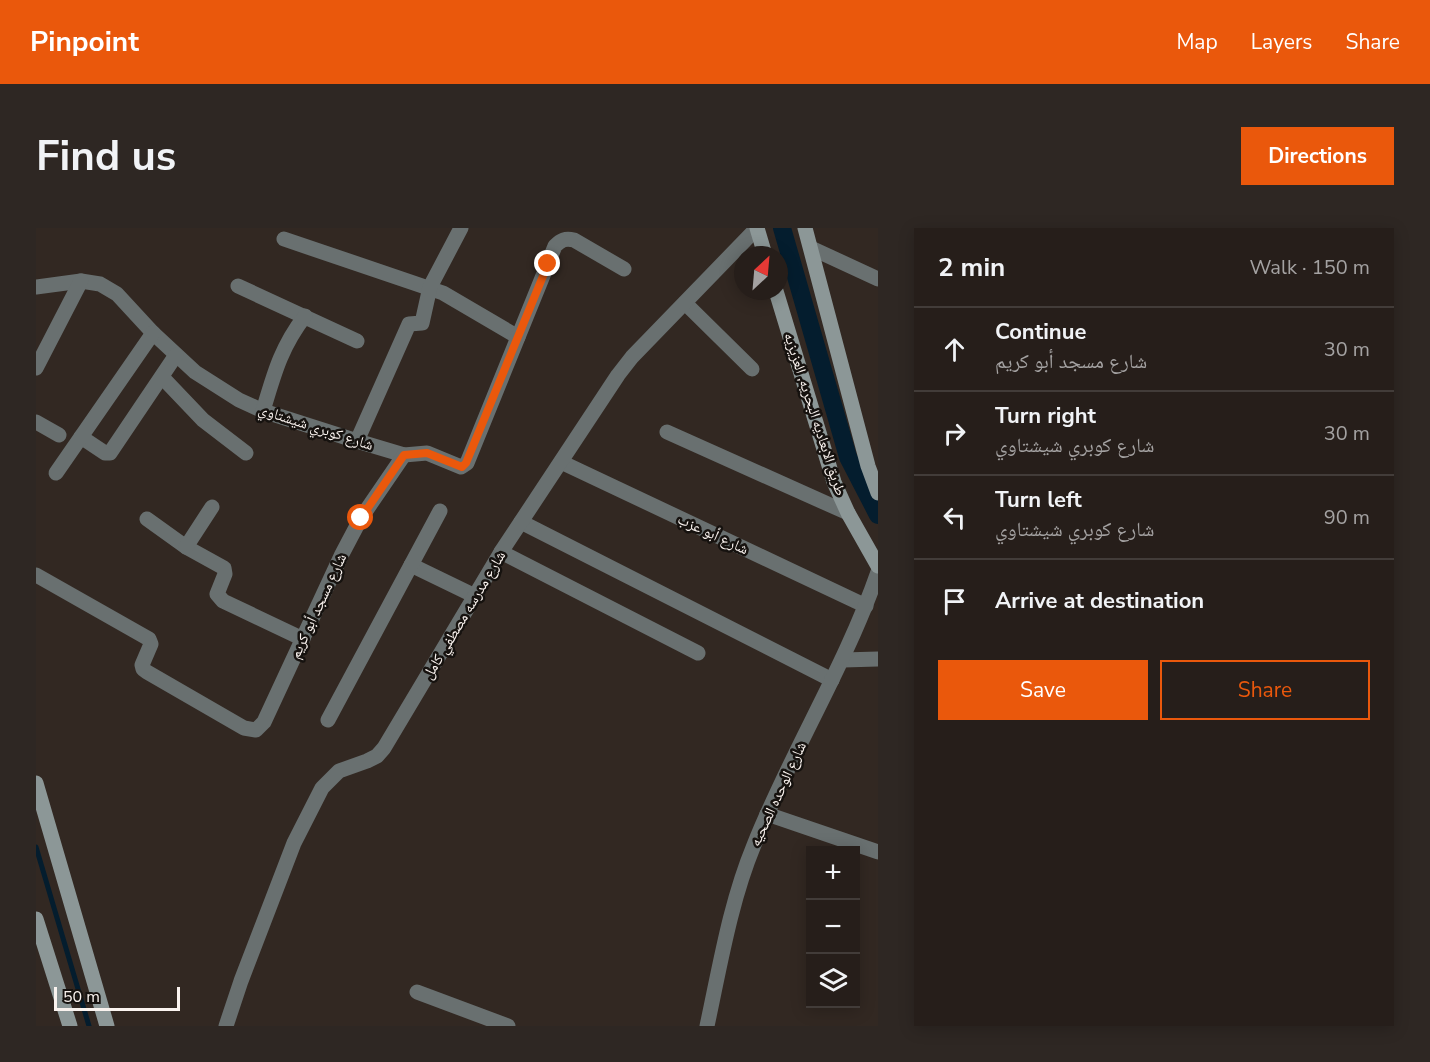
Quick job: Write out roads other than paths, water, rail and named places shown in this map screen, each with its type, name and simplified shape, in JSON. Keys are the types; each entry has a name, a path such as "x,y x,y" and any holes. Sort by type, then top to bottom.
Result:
{"street":[{"path":"357,441 409,324 422,323 430,287 461,228"},
{"path":"757,228 762,246"},
{"name":"شارع مدرسه مصطفي كامل","path":"226,1026 294,843 322,788 339,771 377,756 384,748 501,552 618,375 632,357 757,228"},
{"path":"805,228 868,466 878,493"},
{"path":"284,239 430,287 456,299 518,337"},
{"name":"شارع كوبري شيشتاوي","path":"36,287 81,281 100,284 117,294 176,355 216,387 262,411 404,455 427,453 458,466 464,466 555,246 560,241 574,240 624,269"},
{"path":"811,248 878,279"},
{"path":"36,368 81,281"},
{"path":"238,286 357,340"},
{"name":"طريق الابعاديه البحريه, العزيزيه","path":"779,300 834,482 848,513 878,566"},
{"path":"685,303 752,369"},
{"path":"262,411 282,352 292,333 305,316"},
{"path":"56,473 153,333"},
{"path":"81,437 105,453 110,453 176,355"},
{"path":"162,377 203,420 246,453"},
{"path":"36,422 58,435"},
{"path":"667,432 848,513"},
{"name":"شارع مسجد أبو كريم","path":"36,575 149,639 151,644 142,665 143,669 244,728 256,730 264,722 361,518 404,455"},
{"name":"شارع أبو عزب","path":"561,462 866,606"},
{"path":"186,547 212,507"},
{"path":"328,720 440,511"},
{"path":"147,519 186,547 224,568 225,574 218,594 223,601 303,639"},
{"path":"521,522 832,680"},
{"path":"501,552 698,653"},
{"path":"411,565 475,596"},
{"name":"شارع الوحده الصحيه","path":"707,1026 730,920 752,848 843,660 878,572"},
{"path":"843,660 878,659"},
{"path":"36,783 107,1026"},
{"path":"767,814 878,852"},
{"path":"36,919 70,1026"},
{"path":"417,992 508,1026"}],"waterway":[{"path":"782,228 848,457 878,515"},
{"path":"36,847 89,1026"}]}
